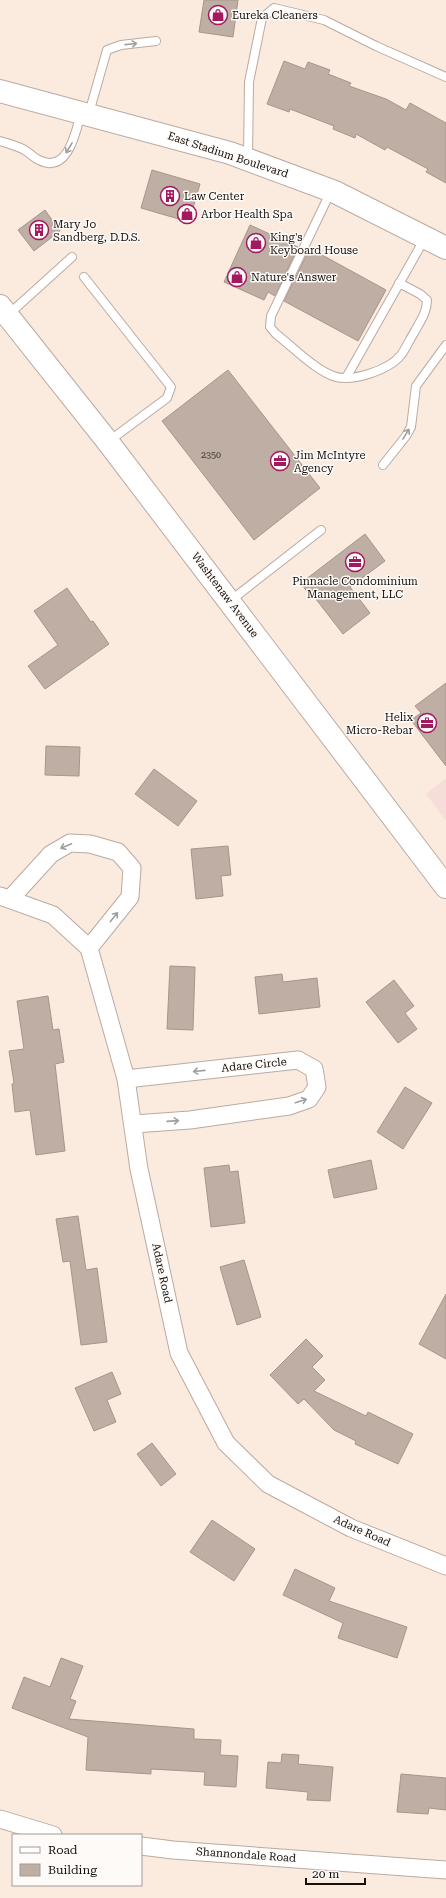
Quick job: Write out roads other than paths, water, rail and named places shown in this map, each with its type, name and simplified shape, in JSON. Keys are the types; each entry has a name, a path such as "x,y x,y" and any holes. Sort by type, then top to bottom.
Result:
{"main road":[{"name":"East Stadium Boulevard","path":"0,91 170,136 248,160 331,190 446,248"},
{"name":"Washtenaw Avenue","path":"4,311 108,442 446,887"}],"street":[{"path":"70,843 90,844 118,852 132,868 130,897 89,948 53,915 5,898 51,854 70,843"},
{"name":"Adare Road","path":"89,948 126,1079 134,1124 139,1169 179,1353 226,1443 268,1484 351,1528 446,1566"},
{"name":"Adare Circle","path":"126,1079 298,1060 314,1069 317,1087 309,1099 289,1106 190,1120 134,1124"},
{"path":"0,1819 50,1834"},
{"name":"Shannondale Road","path":"142,1846 173,1850 446,1870"}],"lane":[{"path":"248,160 249,82 262,18 274,8 324,20 376,46 446,77"},
{"path":"0,141 20,148 39,160 52,162 62,157 71,148 107,50 121,44 156,41"},
{"path":"331,190 271,316 270,327 276,334 324,371 334,376 346,378 370,374 387,366 400,356 427,310 427,300 400,283"},
{"path":"346,378 425,238"},
{"path":"4,311 72,257"},
{"path":"84,277 171,387 167,398 108,442"},
{"path":"383,465 406,436 411,427 416,386 446,345"},
{"path":"229,601 321,530"}],"place":[{"name":"Eureka Cleaners","path":"218,15"},
{"name":"Law Center","path":"170,196"},
{"name":"Arbor Health Spa","path":"187,214"},
{"name":"Mary Jo Sandberg, D.D.S.","path":"39,230"},
{"name":"King's Keyboard House","path":"256,243"},
{"name":"Nature's Answer","path":"237,277"},
{"name":"Jim McIntyre Agency","path":"280,461"},
{"name":"Pinnacle Condominium Management, LLC","path":"355,562"},
{"name":"Helix Micro-Rebar","path":"427,723"}]}
